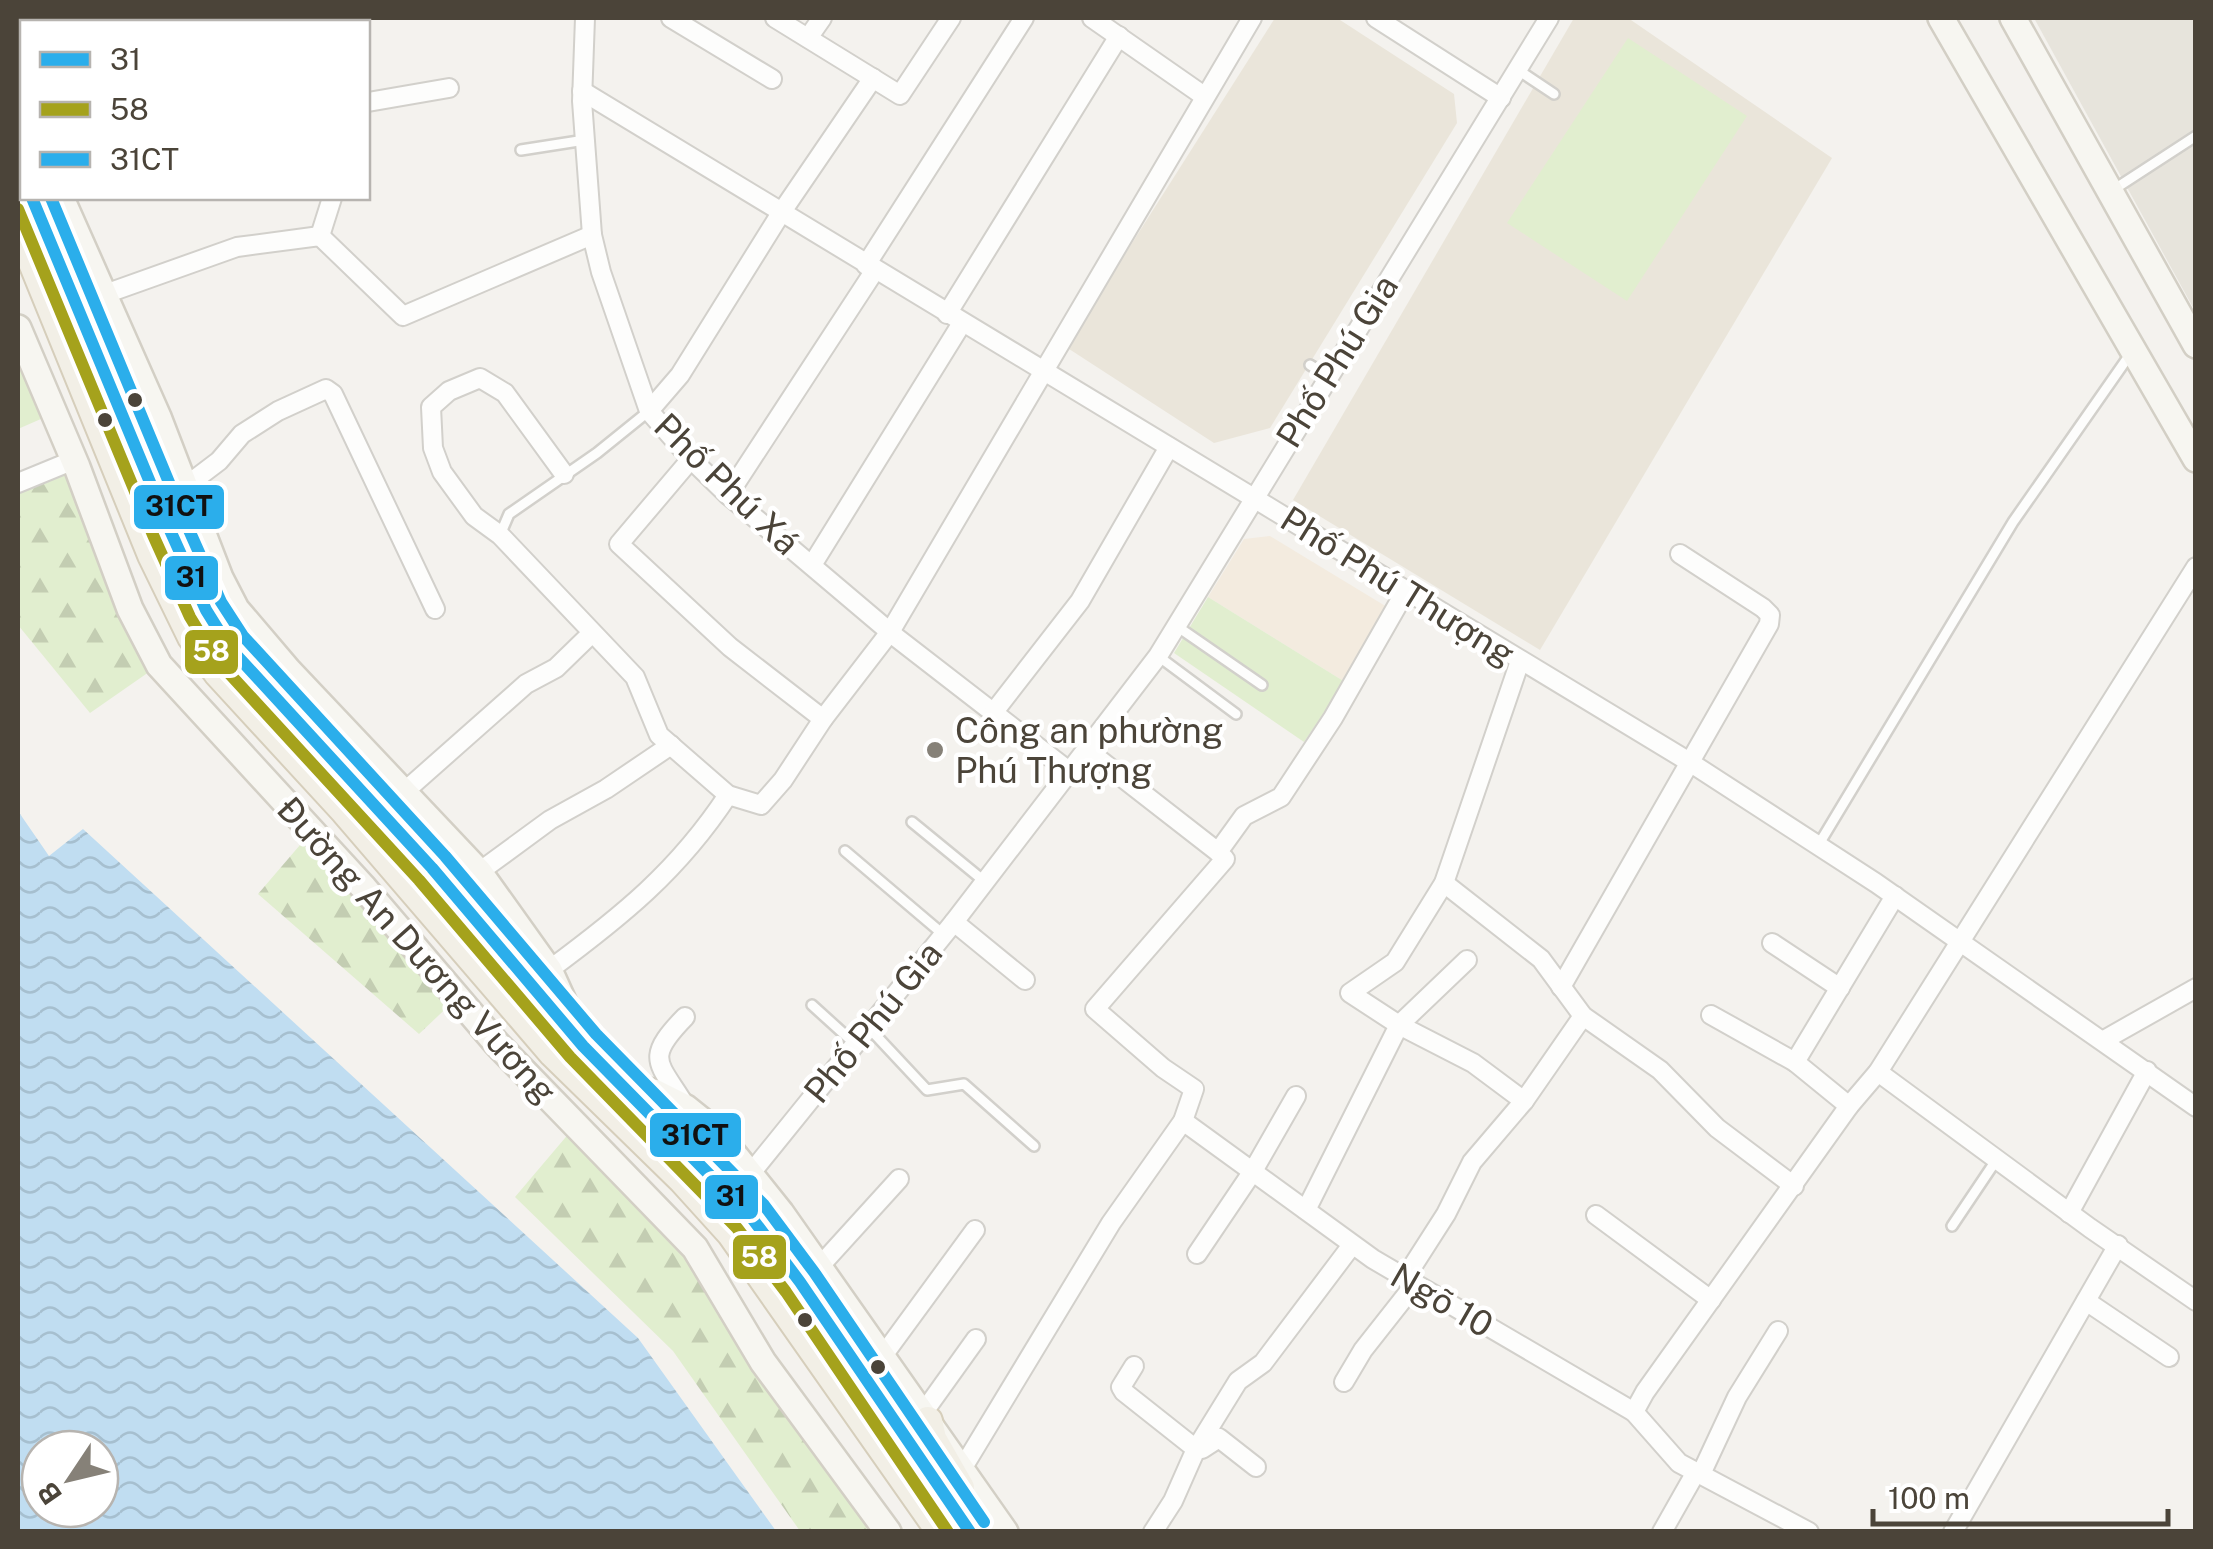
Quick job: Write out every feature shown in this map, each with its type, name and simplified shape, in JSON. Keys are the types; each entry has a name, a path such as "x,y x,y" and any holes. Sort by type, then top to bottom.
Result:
{"main road":[{"name":"Đường An Dương Vương","path":"33,200 182,560 228,647 432,868 583,1046 751,1216 970,1532"},
{"name":"Đường An Dương Vương","path":"18,226 152,555 192,638 218,673 345,811 553,1053 731,1233 940,1532"},
{"path":"925,1417 932,1439 988,1532"}],"street":[{"name":"Phố Phú Xá","path":"585,18 582,91 592,235 649,411 728,494 890,632 1070,772"},
{"path":"671,18 772,79"},
{"path":"774,18 900,95 951,18"},
{"path":"808,38 822,18"},
{"path":"728,494 1024,18"},
{"path":"1092,18 1204,96"},
{"path":"564,474 505,394 480,378 449,391 431,407 433,448 442,472 474,516 500,535 635,677 659,734 728,795 761,805 890,632 1252,18"},
{"path":"1376,18 1500,98"},
{"name":"Phố Phú Gia","path":"751,1173 949,928 1158,656 1252,497 1550,18"},
{"path":"1942,18 2196,459"},
{"path":"2013,18 2196,345"},
{"path":"812,565 1119,36"},
{"path":"649,411 680,375 781,213 873,78"},
{"path":"370,102 449,88"},
{"name":"Phố Phú Thượng","path":"582,91 1692,764 1819,844 2196,1107"},
{"name":"Đường An Dương Vương","path":"62,200 236,608 288,670 478,872 550,970 583,1046"},
{"path":"320,236 331,200"},
{"path":"320,236 404,316 592,235"},
{"path":"104,294 237,247 320,236"},
{"name":"Đường An Dương Vương","path":"18,328 74,460 130,609 159,665 364,888 497,1044 696,1248 763,1362 888,1532"},
{"path":"186,486 219,461 242,434 318,391 330,391 435,610"},
{"path":"993,713 1080,601 1169,447"},
{"path":"691,459 619,544 730,647 823,720"},
{"path":"18,483 74,460"},
{"path":"1561,987 1769,624 1770,615 1680,554"},
{"path":"1634,1412 1644,1392 1849,1106 1878,1072 2196,567"},
{"path":"1218,852 1244,816 1281,797 1405,592"},
{"path":"404,792 526,684 556,668 592,633"},
{"path":"1520,661 1444,883 1395,962 1350,993 1399,1025 1473,1062 1524,1101"},
{"path":"478,872 550,820 606,790 671,745"},
{"path":"962,1469 1111,1223 1183,1120 1194,1090 1095,1009 1225,859 1087,750"},
{"path":"550,970 653,888 700,838 728,795"},
{"path":"1444,883 1541,959 1583,1016 1660,1070 1716,1128 1794,1186"},
{"path":"1795,1062 1895,896"},
{"path":"949,928 1026,980"},
{"path":"1772,943 1840,988"},
{"path":"1306,1210 1399,1025 1468,960"},
{"path":"2104,1040 2196,988"},
{"path":"1711,1015 1795,1062 1849,1106"},
{"path":"1344,1382 1410,1281 1472,1162 1524,1101 1583,1016"},
{"path":"685,1017 660,1046 657,1056 659,1066 686,1108"},
{"path":"2070,1213 2147,1071"},
{"path":"1878,1072 2196,1302"},
{"path":"622,1087 654,1092 686,1108 716,1132 819,1266 1006,1532"},
{"path":"1197,1254 1252,1172 1296,1096"},
{"name":"Ngõ 10","path":"1183,1120 1352,1244 1634,1412 1679,1463 1809,1532"},
{"path":"819,1266 899,1179"},
{"path":"1596,1214 1711,1300"},
{"path":"882,1356 975,1230"},
{"path":"1152,1532 1238,1381 1263,1363 1352,1244"},
{"path":"1953,1532 2118,1245"},
{"path":"2086,1301 2169,1357"},
{"path":"1662,1532 1778,1332"},
{"path":"925,1417 976,1339"},
{"path":"1134,1366 1122,1387 1124,1392 1197,1448 1204,1450 1219,1438 1256,1467"}],"lane":[{"path":"1518,70 1554,94"},
{"path":"2110,191 2196,136"},
{"path":"521,150 585,140"},
{"path":"1819,844 2013,522 2134,349"},
{"path":"1310,365 1328,376"},
{"path":"500,535 510,514 649,411"},
{"path":"1176,625 1262,685"},
{"path":"1158,656 1236,714"},
{"path":"912,822 984,881"},
{"path":"845,851 949,928"},
{"path":"812,1005 855,1044"},
{"path":"868,1028 928,1090 964,1084 1034,1146"},
{"path":"1952,1226 1996,1159"}],"shaded area":[{"path":"1275,18 1337,18 1454,94 1457,123 1270,428 1214,443 1066,347"},
{"path":"1574,18 1628,18 1832,158 1540,650 1293,500"},
{"path":"2034,18 2195,18 2195,311"},
{"path":"1270,536 1387,607 1345,682 1208,597 1244,539"}],"green space":[{"path":"1628,38 1747,116 1627,301 1507,223"},
{"path":"18,343 50,415 18,429"},
{"path":"74,460 159,665 90,713 18,625 18,483"},
{"path":"1208,597 1345,682 1304,742 1174,653"},
{"path":"312,831 457,998 419,1034 258,894"},
{"path":"576,1125 695,1248 886,1531 800,1531 673,1351 515,1197"}],"water":[{"path":"18,811 49,856 83,829 638,1338 776,1531 18,1531"}],"transit line":[{"name":"31","path":"33,200 169,528 206,610 229,647 432,868 583,1046 751,1217 800,1282 970,1532"},
{"name":"31CT","path":"52,200 185,521 221,602 243,636 445,856 596,1034 764,1205 984,1522"},
{"name":"58","path":"18,209 153,535 190,617 215,658 419,880 570,1057 737,1228 786,1292 948,1532"}],"place":[{"name":"Công an phường Phú Thượng","path":"935,750"}]}
